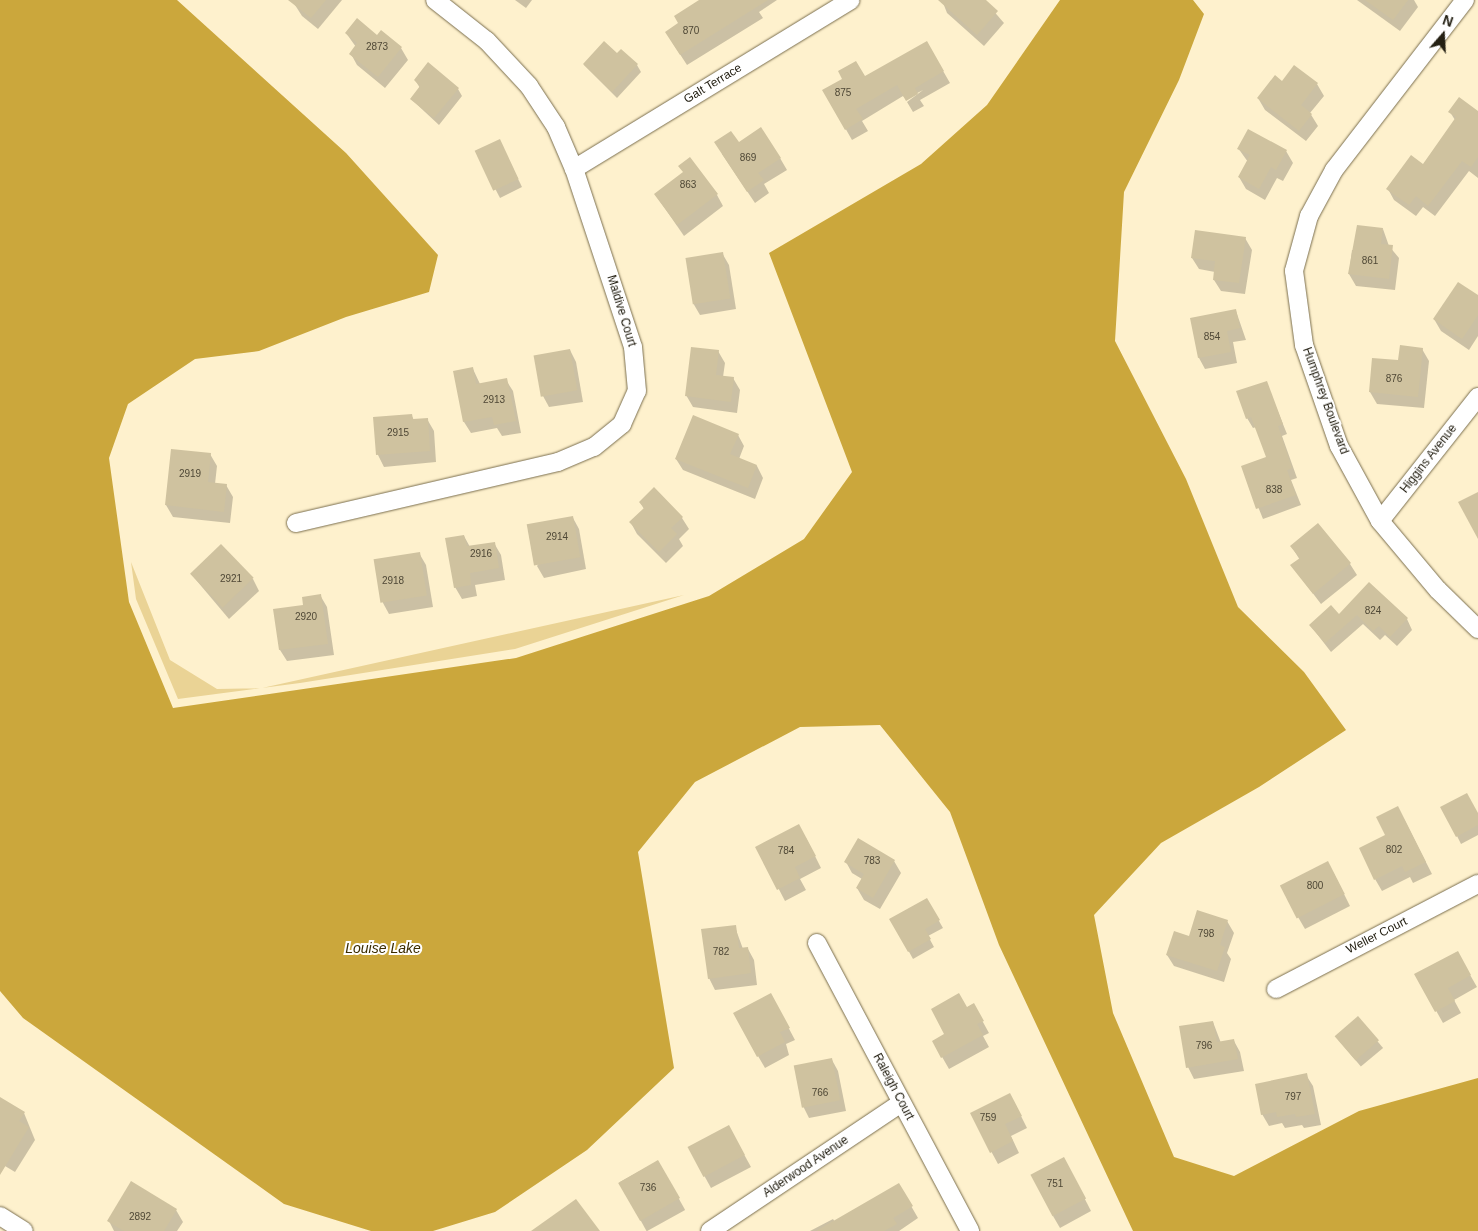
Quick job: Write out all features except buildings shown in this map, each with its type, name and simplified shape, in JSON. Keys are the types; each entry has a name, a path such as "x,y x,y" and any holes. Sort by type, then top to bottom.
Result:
{"street":[{"name":"Maldive Court","path":"296,523 558,462 594,447 622,424 637,391 633,346 574,168 556,127 529,86 487,42 435,0"},
{"name":"Galt Terrace","path":"574,168 851,0"},
{"name":"Humphrey Boulevard","path":"1465,0 1334,170 1309,216 1294,271 1307,354 1340,446 1380,521 1438,590 1478,629"},
{"name":"Higgins Avenue","path":"1380,521 1478,397"},
{"name":"Weller Court","path":"1276,989 1478,884"},
{"name":"Raleigh Court","path":"817,943 970,1231"},
{"name":"Alderwood Avenue","path":"710,1231 901,1103"},
{"path":"0,1216 24,1231"}],"shaded area":[{"path":"131,562 170,660 217,689 262,688 178,699 136,599"},
{"path":"684,595 515,649 262,688"}],"water":[{"name":"Louise Lake","path":"0,0 177,0 346,153 438,255 429,292 346,317 259,351 195,359 128,404 109,458 129,602 173,708 516,658 709,596 804,539 852,472 769,253 921,164 987,105 1060,0 1193,0 1204,14 1179,80 1124,192 1115,341 1186,479 1238,607 1304,672 1346,730 1259,787 1161,843 1094,915 1113,1013 1174,1157 1234,1176 1359,1111 1478,1078 1478,1231 1133,1231 999,945 950,812 880,725 800,727 695,782 638,852 674,1068 587,1150 495,1212 433,1231 371,1231 284,1204 23,1018 0,991"}]}
